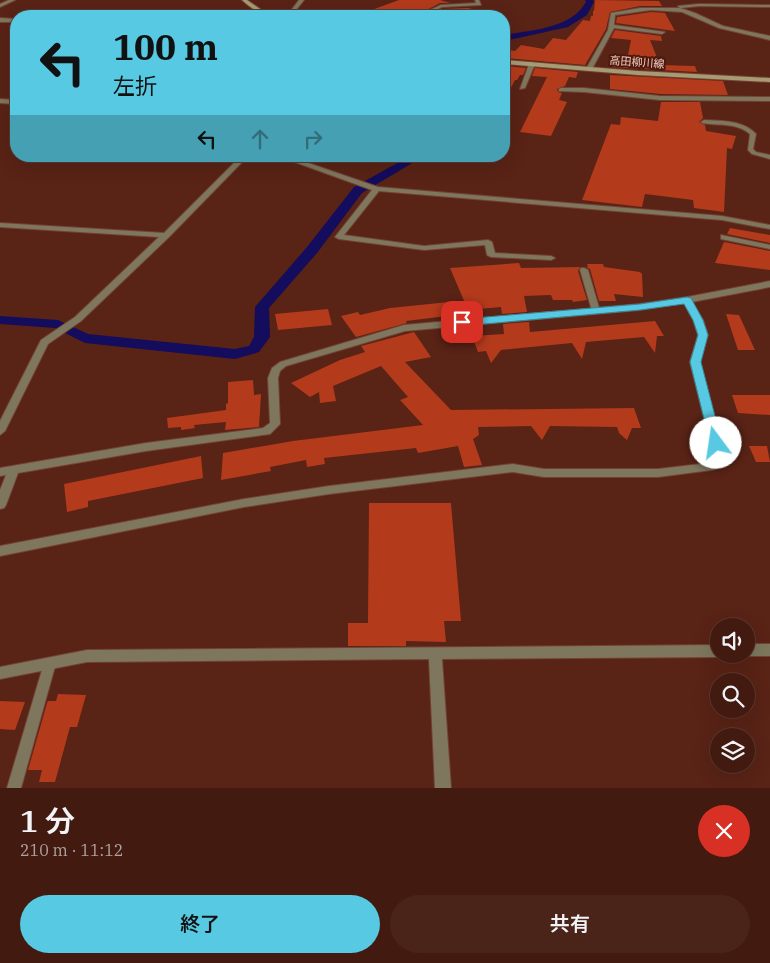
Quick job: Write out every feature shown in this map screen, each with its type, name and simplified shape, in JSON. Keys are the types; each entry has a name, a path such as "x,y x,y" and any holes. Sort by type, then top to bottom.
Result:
{"main road":[{"path":"244,0 259,10"},
{"name":"高田柳川線","path":"510,62 770,80"}],"street":[{"path":"0,6 13,0"},
{"path":"294,10 302,0"},
{"path":"432,10 441,6 479,4 477,0"},
{"path":"703,0 708,5"},
{"path":"678,9 679,7 708,5 770,6"},
{"path":"589,69 611,30 613,14 636,7 688,11 719,26 770,38"},
{"path":"611,26 662,32"},
{"path":"522,88 532,64"},
{"path":"561,90 592,90 660,98 770,99"},
{"path":"704,122 728,124 750,130 753,134 750,149 754,153 770,157"},
{"path":"0,431 44,342 78,319 239,162"},
{"path":"298,162 377,189 704,216 770,227"},
{"path":"377,189 339,237 424,248 488,242 491,255 551,258"},
{"path":"0,225 166,235"},
{"path":"724,237 770,247"},
{"path":"0,472 146,447 266,431 275,424 273,378 275,370 283,364 404,328 596,311 687,300 770,284"},
{"path":"0,551 244,503 349,487 513,468 544,473 658,473 712,466 720,460 695,362 703,335 698,320 687,300"},
{"path":"0,505 14,469"},
{"path":"755,650 770,650"},
{"path":"0,673 87,656 710,651"},
{"path":"435,653 443,788"}],"lane":[{"path":"584,270 596,311"},
{"path":"14,788 50,663"}],"building":[{"path":"399,0 440,0 450,3 440,3 427,10 372,10"},
{"path":"595,0 659,1 662,6 640,6 610,12 606,29 585,65 510,59 510,50 515,51 521,45 544,49 553,38 566,40 583,20 590,21 594,11"},
{"path":"468,8 476,10 440,10"},
{"path":"651,12 665,13 675,31 616,23 617,17"},
{"path":"615,30 661,36 662,41 650,40 660,65 695,66 697,72 610,67 610,64 626,65 631,40 611,38"},
{"path":"510,67 526,68 523,75 520,75 510,90"},
{"path":"535,68 578,72 576,78 569,77 565,86 557,89 558,92 562,93 559,100 567,102 551,136 520,132 547,77 532,76"},
{"path":"610,75 723,81 728,95 661,94 610,89"},
{"path":"661,102 700,102 703,118 699,122 705,125 706,131 736,136 732,149 727,148 724,212 694,208 693,200 645,194 642,207 582,200 611,124 620,125 621,117 658,121"},
{"path":"730,228 770,235 770,243 727,234"},
{"path":"724,242 770,251 770,270 715,263"},
{"path":"519,263 521,268 580,267 578,271 587,300 573,302 572,300 553,300 551,295 524,296 527,312 502,314 501,307 468,310 450,268"},
{"path":"587,264 603,264 604,267 640,272 642,274 643,297 614,294 616,301 599,301 590,269 586,267 588,267"},
{"path":"449,302 455,315 406,321 407,323 356,337 341,316 358,312 360,315 390,308"},
{"path":"328,309 332,325 278,330 275,314"},
{"path":"726,314 739,315 755,350 738,350"},
{"path":"655,321 664,336 657,336 655,353 644,337 586,342 582,359 572,343 501,350 491,363 486,351 478,352 472,336 504,334 503,324 529,322 530,332"},
{"path":"414,332 431,357 405,362 451,410 634,408 641,428 632,428 627,440 619,433 617,427 550,426 542,440 531,426 478,427 479,435 473,439 482,465 464,467 458,446 418,453 416,448 324,458 325,464 307,467 306,460 270,467 271,471 221,480 223,453 293,441 423,425 400,400 408,397 381,366 333,386 336,401 320,403 319,392 310,397 291,383 340,360 365,352 361,346"},
{"path":"253,380 254,395 261,394 259,427 225,430 226,422 194,425 195,428 181,430 181,427 168,428 167,418 226,410 228,382"},
{"path":"732,395 770,395 770,415 738,413"},
{"path":"749,446 767,446 770,462 756,462"},
{"path":"201,456 203,478 88,501 88,507 67,512 64,484"},
{"path":"369,503 451,503 461,621 444,621 446,642 406,641 406,646 348,646 348,623 368,623"},
{"path":"58,694 86,695 77,727 70,727 55,782 39,782 42,770 28,770 47,703 48,701 56,701"},
{"path":"0,701 25,702 15,730 0,729"}],"waterway":[{"path":"510,37 565,25 584,13 590,2 589,0"},
{"path":"0,320 58,324 85,338 235,354 254,349 262,337 262,307 312,250 358,190 408,162"}],"route":[{"path":"462,322 640,307 687,300 698,320 703,335 695,362 716,443"}]}
